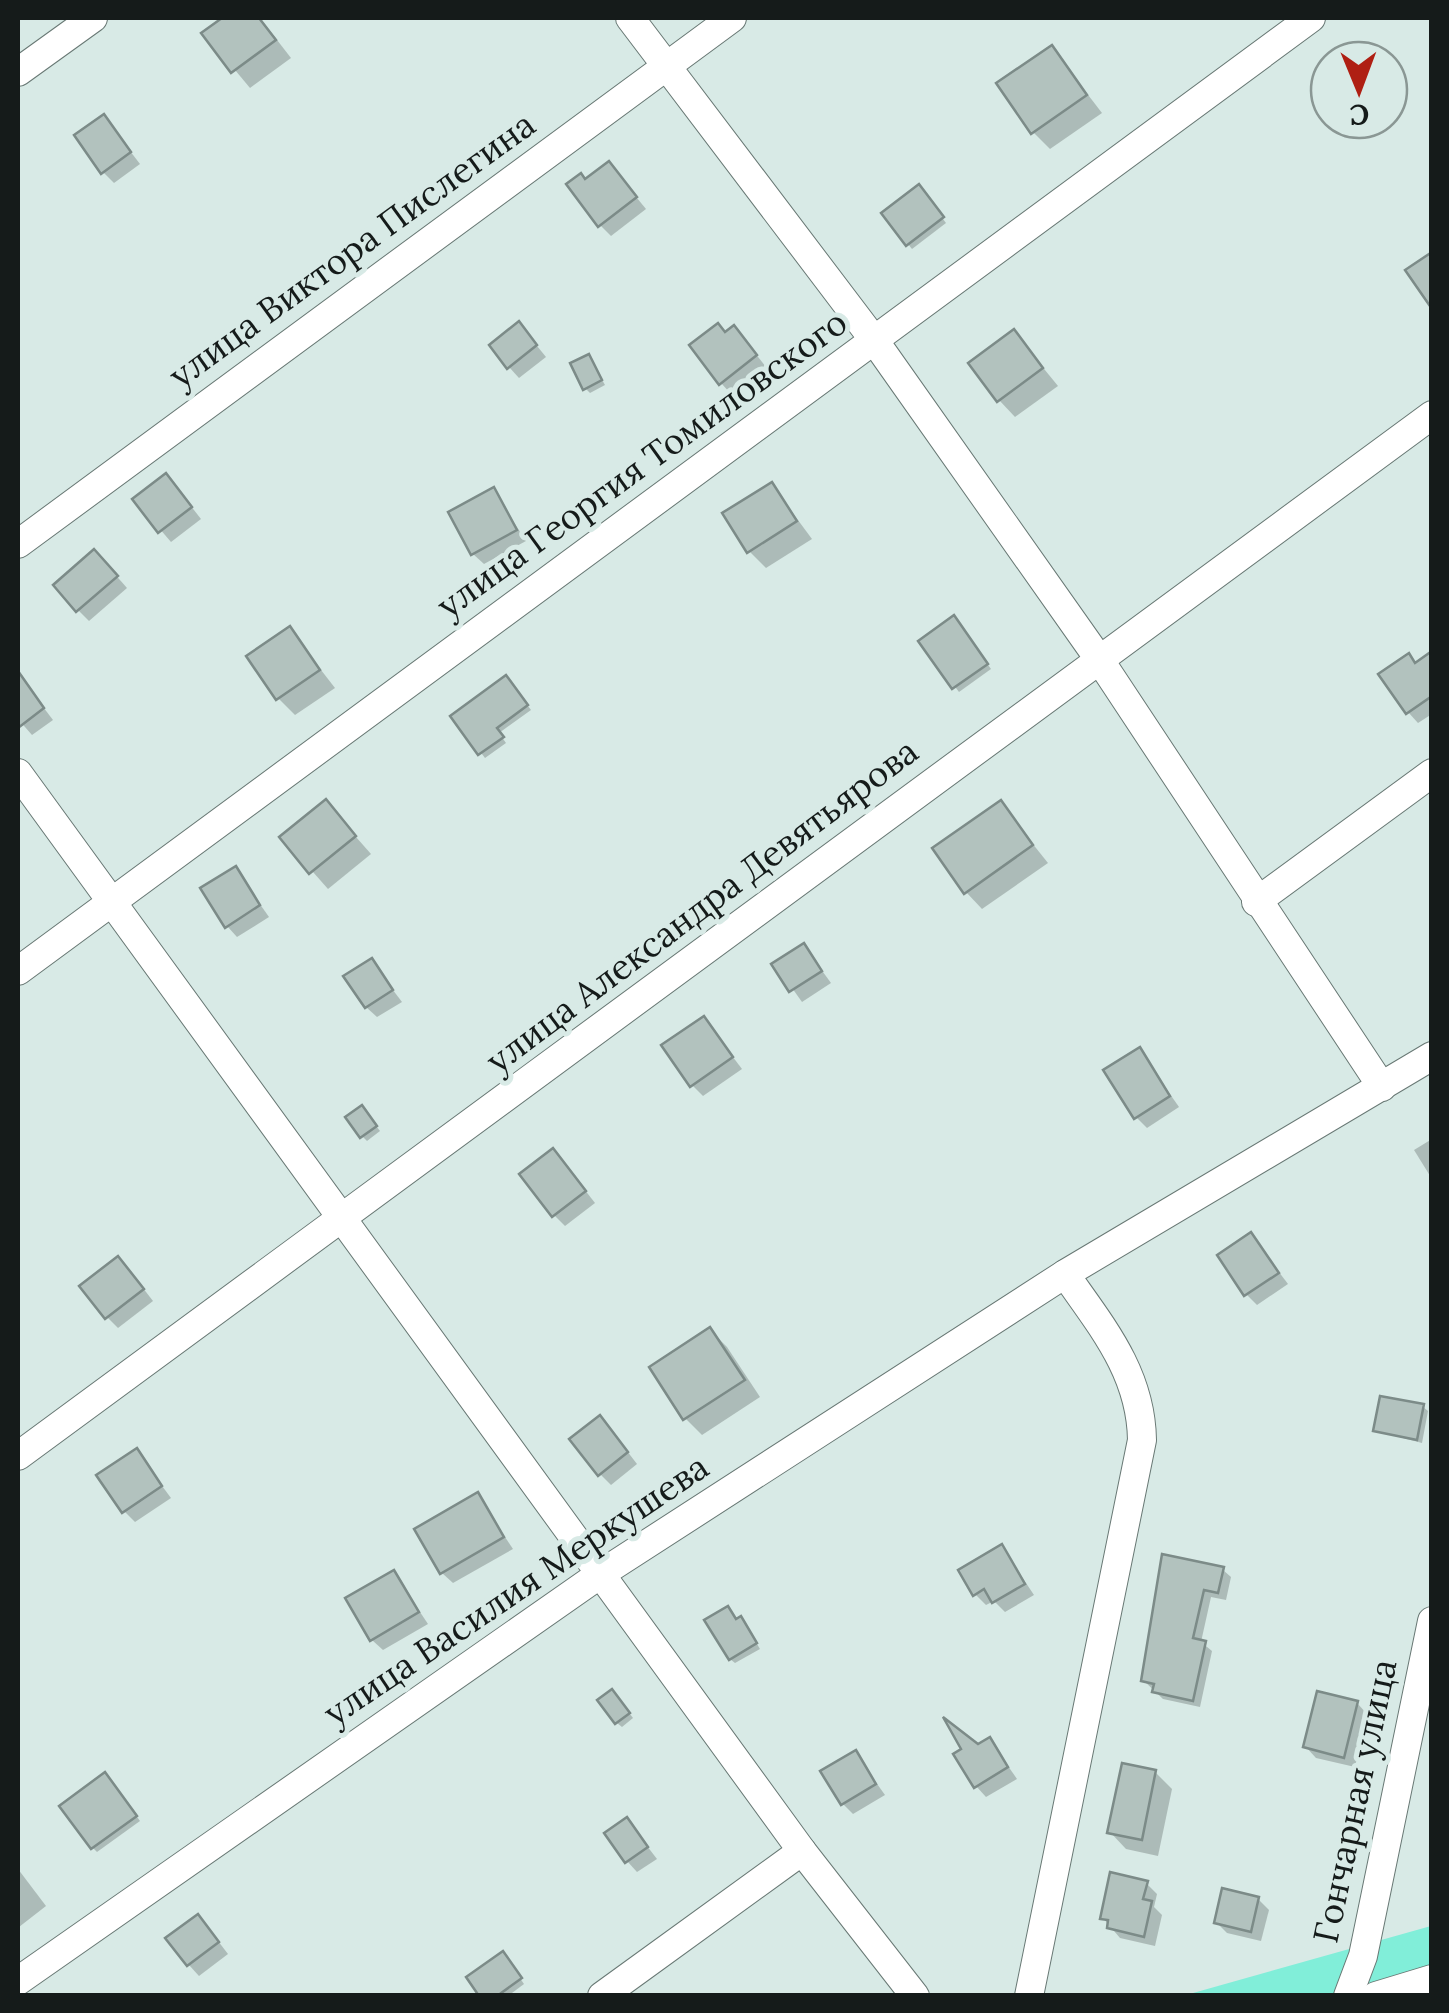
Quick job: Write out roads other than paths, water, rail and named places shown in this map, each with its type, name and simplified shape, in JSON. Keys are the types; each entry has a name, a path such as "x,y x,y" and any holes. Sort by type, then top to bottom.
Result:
{"street":[{"path":"18,72 93,18"},
{"path":"630,18 874,340 1099,659 1256,902 1382,1087"},
{"name":"улица Виктора Пислегина","path":"18,544 732,18"},
{"name":"улица Георгия Томиловского","path":"18,970 1312,18"},
{"name":"улица Александра Девятьярова","path":"18,1456 1432,415"},
{"path":"18,772 802,1851 915,1996"},
{"path":"1256,902 1432,773"},
{"name":"улица Василия Меркушева","path":"18,1980 600,1574 1065,1274 1432,1056"},
{"path":"1028,1996 1142,1440 1141,1404 1127,1366 1065,1274"},
{"name":"Гончарная улица","path":"1348,1996 1364,1956 1432,1621"},
{"path":"602,1996 802,1851"},
{"path":"1376,1996 1432,1979"}]}
